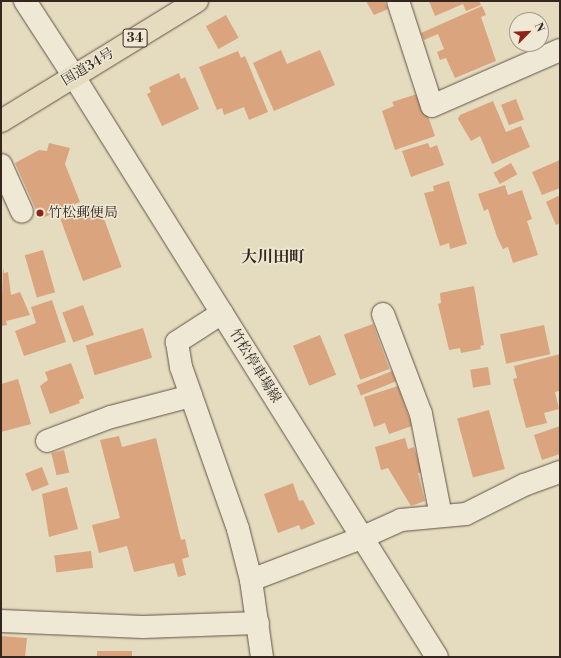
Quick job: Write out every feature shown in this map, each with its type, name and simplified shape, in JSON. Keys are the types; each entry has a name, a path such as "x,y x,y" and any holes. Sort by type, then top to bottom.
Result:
{"highway":[{"name":"国道34号","path":"1,121 73,75 197,1"}],"street":[{"name":"竹松停車場線","path":"25,1 73,75 437,657"},
{"path":"398,1 432,106 560,50"},
{"path":"1,165 22,212"},
{"path":"222,314 177,342 181,368 238,529 251,580 262,657"},
{"path":"383,314 421,414 441,516"},
{"path":"47,441 111,417 191,396"},
{"path":"251,580 362,538 401,520 466,514 524,485 560,472"},
{"path":"1,621 143,627 258,623"}],"building":[{"path":"366,1 384,1 388,9 374,15"},
{"path":"429,1 479,1 481,5 466,11 463,4 435,16"},
{"path":"482,6 486,15 481,17 496,61 455,78 446,58 440,60 437,52 444,49 438,34 424,40 421,33"},
{"path":"226,15 239,38 218,49 206,26"},
{"path":"281,50 287,64 320,50 335,85 274,111 253,63"},
{"path":"238,51 241,58 245,56 268,112 249,120 244,107 224,115 222,108 217,110 199,67"},
{"path":"179,73 181,79 185,77 199,109 162,126 147,94 151,92 149,87"},
{"path":"420,93 435,136 395,150 382,111 394,106 392,102"},
{"path":"516,99 524,120 509,125 501,105"},
{"path":"493,101 506,132 521,126 530,147 492,164 480,136 471,141 458,119 460,115"},
{"path":"49,143 70,148 65,164 80,202 40,219 15,163 39,150 47,151"},
{"path":"428,143 430,148 437,145 444,165 411,177 402,151"},
{"path":"560,160 560,188 542,195 532,172"},
{"path":"511,163 517,174 500,184 494,173"},
{"path":"449,181 467,244 450,249 449,243 440,246 424,193 434,191 433,186"},
{"path":"505,185 508,195 522,190 532,219 527,221 538,255 513,263 508,247 503,249 497,237 488,209 484,211 478,194"},
{"path":"560,195 560,223 556,225 546,202"},
{"path":"99,205 122,267 83,281 60,219"},
{"path":"43,250 55,292 37,298 25,255"},
{"path":"3,268 4,273 8,272 11,295 20,292 30,315 6,321 7,325 1,326"},
{"path":"474,286 484,345 480,346 481,349 461,353 460,348 449,350 438,304 441,303 440,293"},
{"path":"52,300 66,342 24,356 15,331 36,323 31,307"},
{"path":"83,305 94,335 73,343 62,313"},
{"path":"373,324 389,369 360,380 344,335"},
{"path":"544,325 550,354 506,364 500,334"},
{"path":"143,328 152,358 95,375 86,346"},
{"path":"320,335 336,375 309,386 293,346"},
{"path":"560,354 560,387 559,391 555,392 559,409 544,413 547,423 526,428 513,379 517,378 514,366"},
{"path":"71,363 84,398 79,400 80,403 50,414 40,386 48,380 45,372"},
{"path":"488,367 491,385 473,388 470,370"},
{"path":"392,371 396,381 361,395 357,385"},
{"path":"18,379 31,424 1,432 1,384"},
{"path":"398,386 412,426 389,434 385,423 374,427 364,397"},
{"path":"489,410 505,469 473,477 457,419"},
{"path":"560,426 560,454 542,460 534,435"},
{"path":"119,436 122,447 156,438 181,540 185,539 189,557 182,559 186,575 178,577 174,563 134,572 127,546 99,553 92,525 120,518 100,440"},
{"path":"405,438 408,449 414,447 422,472 418,473 425,501 411,506 388,468 381,470 375,447"},
{"path":"64,450 69,472 57,475 51,453"},
{"path":"42,467 49,485 32,491 25,473"},
{"path":"293,483 299,501 303,500 315,524 301,530 299,525 278,533 264,494"},
{"path":"67,487 78,529 49,537 42,494"},
{"path":"91,551 93,568 56,572 54,556"},
{"path":"1,636 27,638 25,657 1,657"},
{"path":"97,651 132,651 132,657 97,657"}],"place":[{"name":"竹松郵便局","path":"40,213"}],"district":[{"name":"大川田町","path":"273,257"}]}
